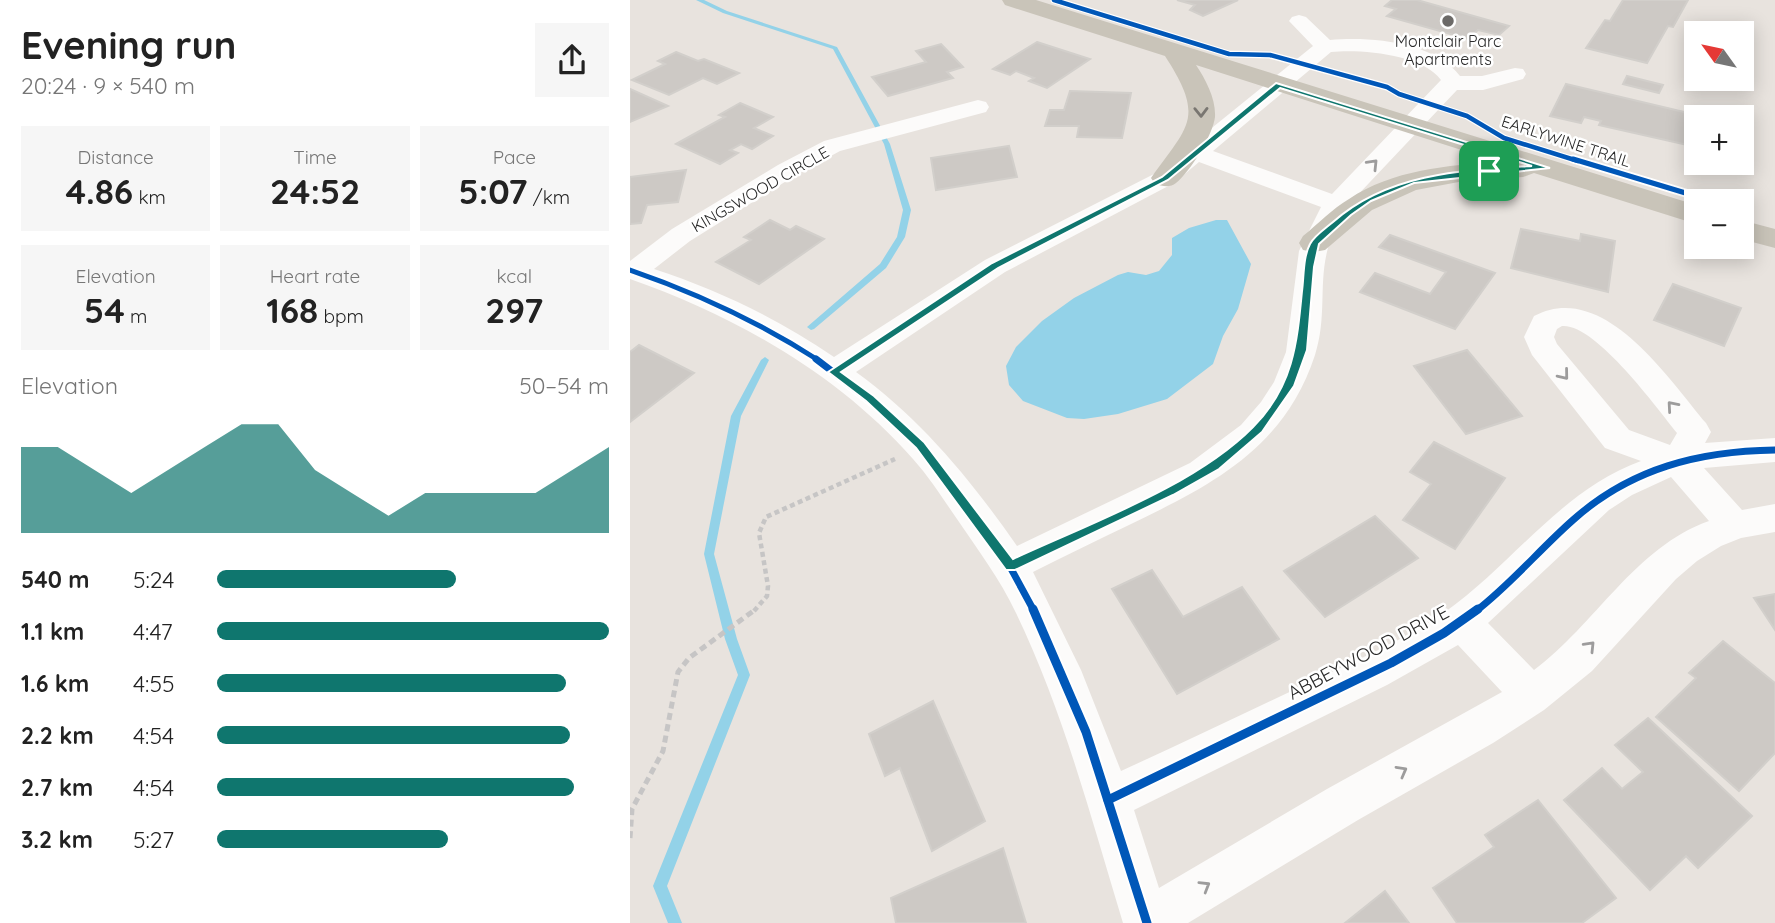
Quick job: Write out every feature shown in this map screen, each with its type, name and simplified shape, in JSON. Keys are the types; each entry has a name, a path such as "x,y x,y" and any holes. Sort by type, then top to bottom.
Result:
{"main road":[{"path":"1030,2 1279,85 1684,211"},
{"path":"1165,178 1193,152 1203,117 1198,87 1174,51"},
{"path":"1344,207 1412,181 1448,175 1546,168"},
{"path":"1754,233 1775,239"}],"street":[{"path":"1299,21 1325,47"},
{"path":"1193,152 1325,47 1357,43 1406,53 1449,73 1451,83"},
{"path":"1010,566 1169,491 1215,466 1258,429 1288,386 1301,350 1314,243 1411,125 1451,83 1483,83 1515,74"},
{"name":"KINGSWOOD CIRCLE","path":"632,270 681,235 787,170 832,146 978,107"},
{"path":"1193,152 1344,207"},
{"path":"833,372 995,265 1165,178"},
{"path":"632,270 731,309 771,331 870,398 920,445 1010,566 1077,707 1147,922 1368,790 1509,711 1577,659 1659,569 1698,540 1733,524 1775,518"},
{"path":"1676,461 1695,432 1604,331 1576,317 1564,316 1544,323 1539,337 1543,348 1617,439 1676,461 1733,524"},
{"name":"ABBEYWOOD DRIVE","path":"1108,800 1370,673 1446,632 1507,587 1575,518 1627,481 1676,461 1720,451 1775,450"},
{"path":"1461,621 1531,695"}],"path":[{"path":"630,838 632,809 663,751 678,672 689,658 752,612 766,596 768,586 759,533 766,517 884,465 920,445"}],"water":[{"path":"1216,220 1227,220 1251,264 1238,309 1223,336 1213,364 1167,399 1118,414 1084,419 1067,418 1023,401 1009,385 1006,366 1016,347 1042,321 1074,298 1118,275 1128,272 1146,275 1159,271 1172,255 1172,238 1189,228"}],"building":[{"path":"1177,0 1238,0 1203,16 1190,10 1195,5"},
{"name":"Montclair Parc Apartments","path":"1392,0 1417,0 1509,26 1499,35 1478,30 1468,39 1387,16 1396,9 1385,6"},
{"path":"1623,0 1688,0 1673,27 1668,26 1647,63 1586,48 1605,20 1610,21"},
{"path":"1037,42 1090,59 1047,88 1029,81 1034,78 1016,71 1010,75 993,69"},
{"path":"941,44 963,67 947,72 953,78 888,96 872,77 926,62 916,51"},
{"path":"676,52 698,61 704,59 739,73 717,84 703,78 669,95 632,80 665,64 658,61"},
{"path":"1627,76 1663,85 1659,93 1623,84"},
{"path":"1566,84 1684,112 1684,144 1599,125 1601,121 1584,117 1581,123 1550,116"},
{"path":"630,89 668,106 630,122"},
{"path":"1070,91 1131,93 1122,138 1077,137 1079,126 1045,126 1050,110 1064,110"},
{"path":"740,103 773,117 754,128 773,136 752,149 741,144 730,150 738,153 720,164 676,144 725,117 719,115"},
{"path":"1009,146 1017,177 936,190 931,158"},
{"path":"686,170 678,202 647,205 641,223 630,224 630,177"},
{"path":"770,220 790,230 796,226 824,239 759,284 716,262 751,240 744,237"},
{"path":"1521,229 1580,241 1581,234 1615,241 1608,292 1511,268"},
{"path":"1390,235 1495,273 1455,329 1360,292 1375,273 1430,294 1446,272 1379,247"},
{"path":"1673,284 1741,308 1724,346 1654,320"},
{"path":"639,345 694,373 630,422 630,352"},
{"path":"1467,350 1522,416 1466,434 1414,366"},
{"path":"1434,442 1505,478 1455,549 1403,520 1431,484 1410,472"},
{"path":"1375,516 1418,558 1325,617 1284,571"},
{"path":"1152,570 1183,617 1242,587 1279,639 1177,694 1112,589"},
{"path":"1775,594 1775,630 1754,598"},
{"path":"1723,641 1775,683 1775,753 1739,791 1656,717 1696,678 1689,673"},
{"path":"933,701 985,821 932,851 900,768 885,776 869,734"},
{"path":"1648,718 1752,816 1698,868 1686,856 1650,890 1564,800 1602,768 1622,789 1643,772 1615,745"},
{"path":"1538,800 1616,898 1582,923 1457,923 1433,888 1494,847 1485,835"},
{"path":"1003,848 1026,923 896,923 891,898"},
{"path":"1385,891 1409,923 1345,923"}],"waterway":[{"path":"699,0 725,12 835,48 887,144 907,210 901,237 883,266 811,327"},
{"path":"675,923 660,886 744,675 731,639 709,554 736,416 765,360"}],"cycle path":[{"name":"EARLYWINE TRAIL","path":"1054,0 1229,54 1270,55 1387,87 1399,94 1467,116 1504,138 1684,193"},
{"path":"630,270 709,299 785,339 821,362 888,414 939,467 1006,560 1046,635 1096,759 1147,923"},
{"path":"1108,800 1373,672 1444,633 1497,593 1575,518 1620,485 1644,473 1694,457 1775,450"}],"place":[{"name":"Montclair Parc Apartments","path":"1448,21"}],"route":[{"path":"1279,85 1546,168 1489,171 1412,181 1368,199 1348,213 1314,243 1301,350 1288,386 1274,410 1258,429 1238,449 1215,466 1169,491 1010,566 920,445 870,398 833,372 995,265 1165,178 1279,85"}]}
